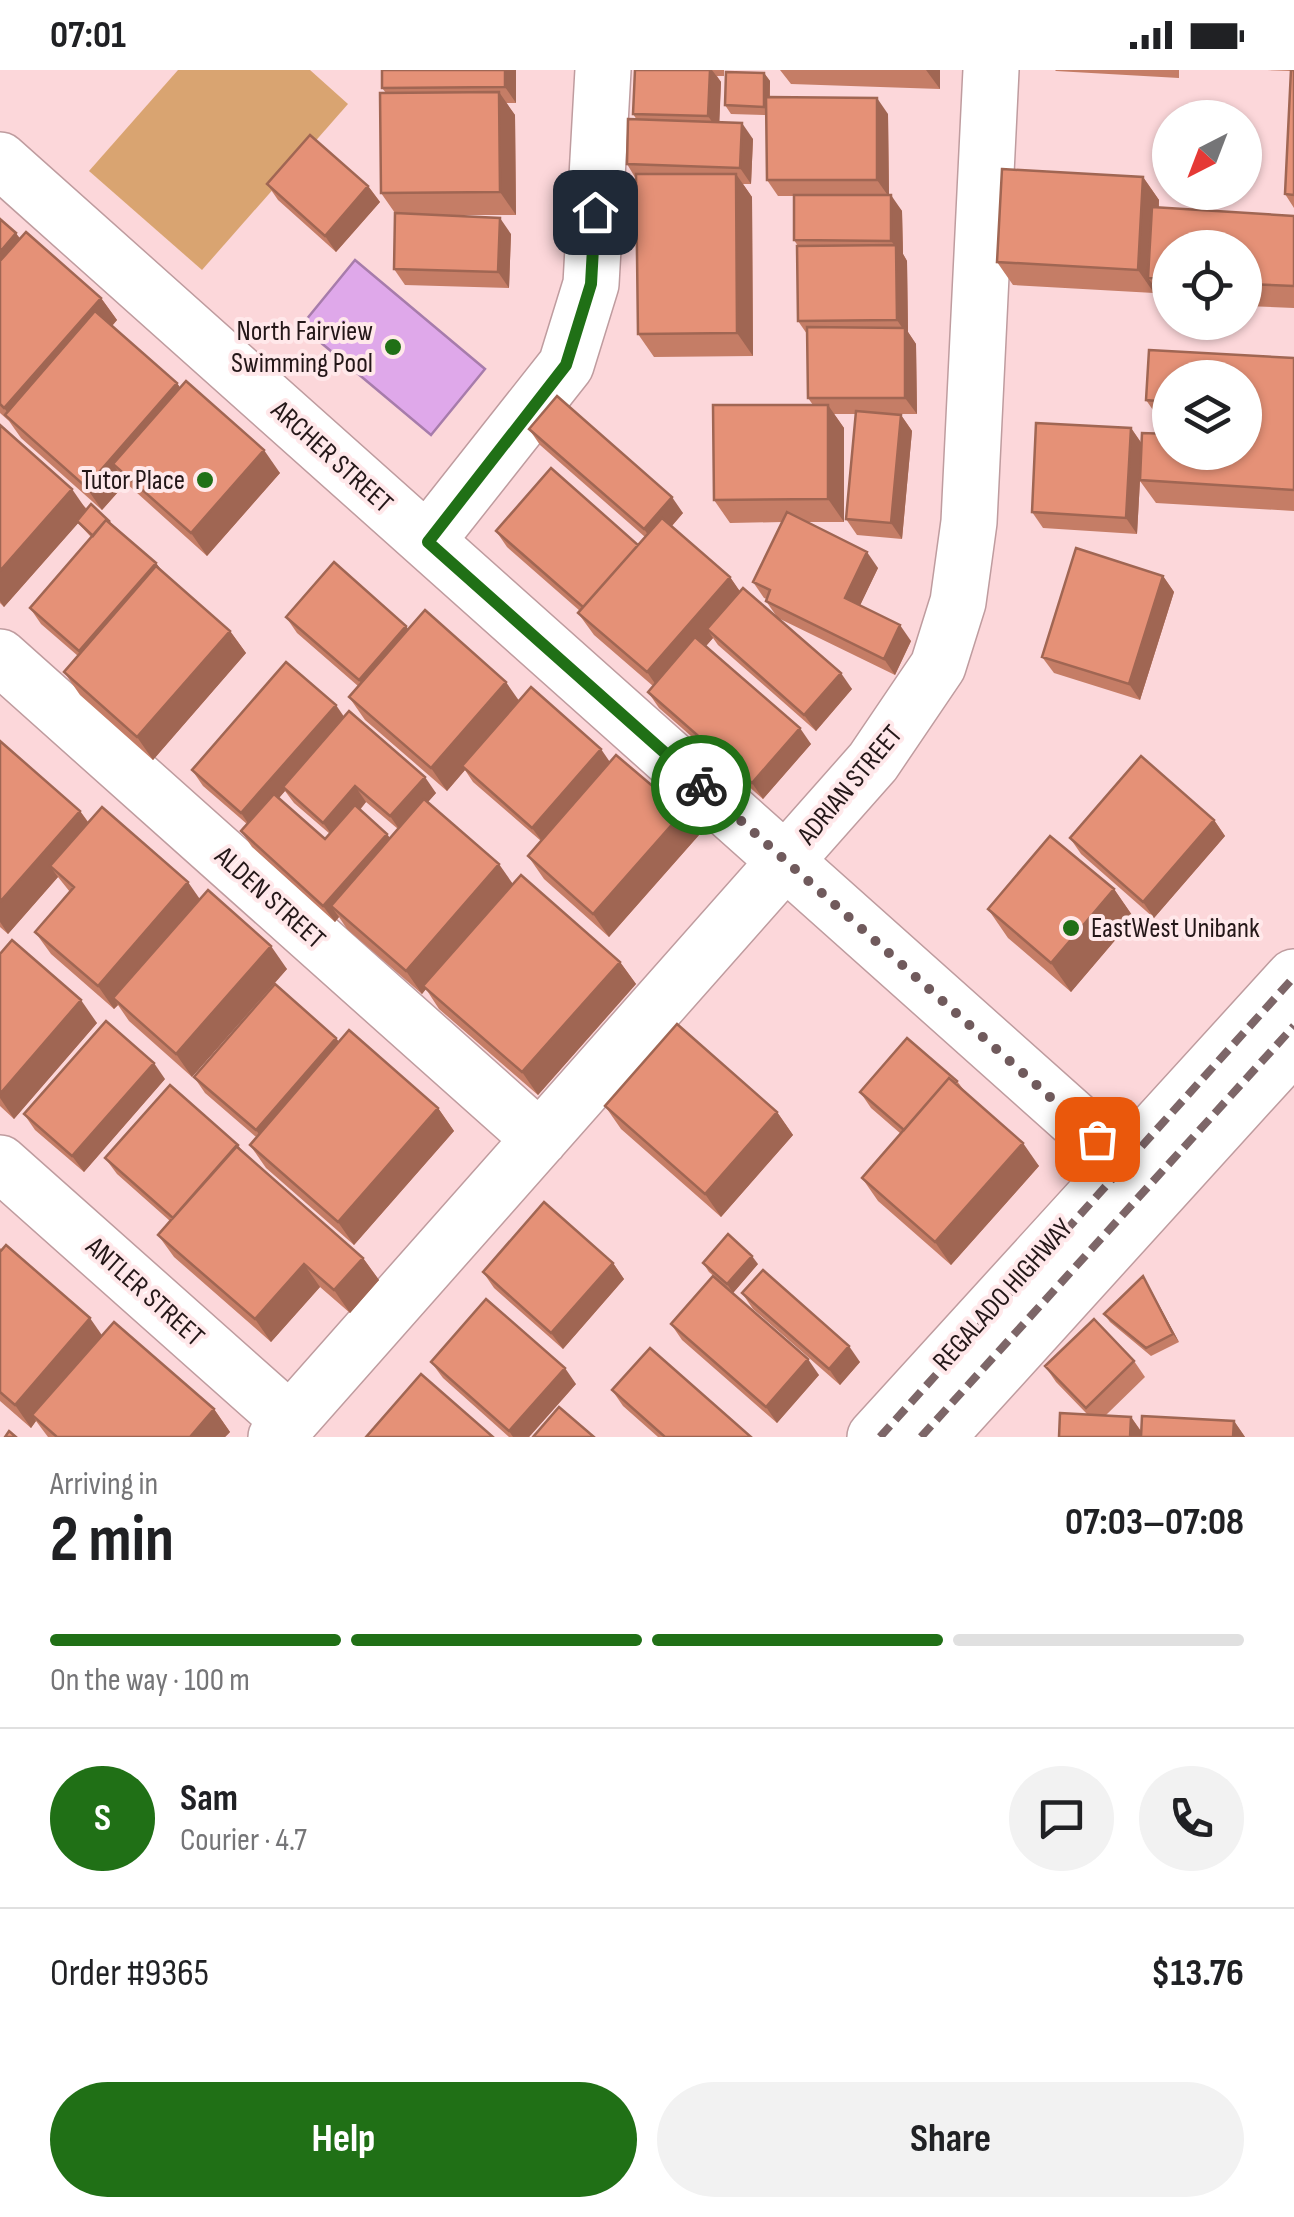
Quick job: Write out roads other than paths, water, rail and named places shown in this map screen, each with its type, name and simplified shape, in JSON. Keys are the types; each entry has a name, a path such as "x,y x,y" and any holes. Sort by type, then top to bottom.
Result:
{"street":[{"path":"428,542 566,365 591,284 603,70"},
{"name":"ADRIAN STREET","path":"283,1429 786,861 907,717 938,666 958,602 969,522 991,70"},
{"name":"ARCHER STREET","path":"0,160 1140,1178"},
{"name":"ALDEN STREET","path":"0,656 540,1139"},
{"name":"REGALADO HIGHWAY","path":"936,1437 1294,977"},
{"name":"REGALADO HIGHWAY","path":"875,1437 1140,1178 1294,1044"},
{"name":"ANTLER STREET","path":"0,1163 283,1429"}],"railway":[{"path":"880,1437 1294,977"},
{"path":"921,1437 1294,1026"}],"place":[{"name":"North Fairview Swimming Pool","path":"393,347"},
{"name":"Tutor Place","path":"205,480"},
{"name":"EastWest Unibank","path":"1071,928"}]}
